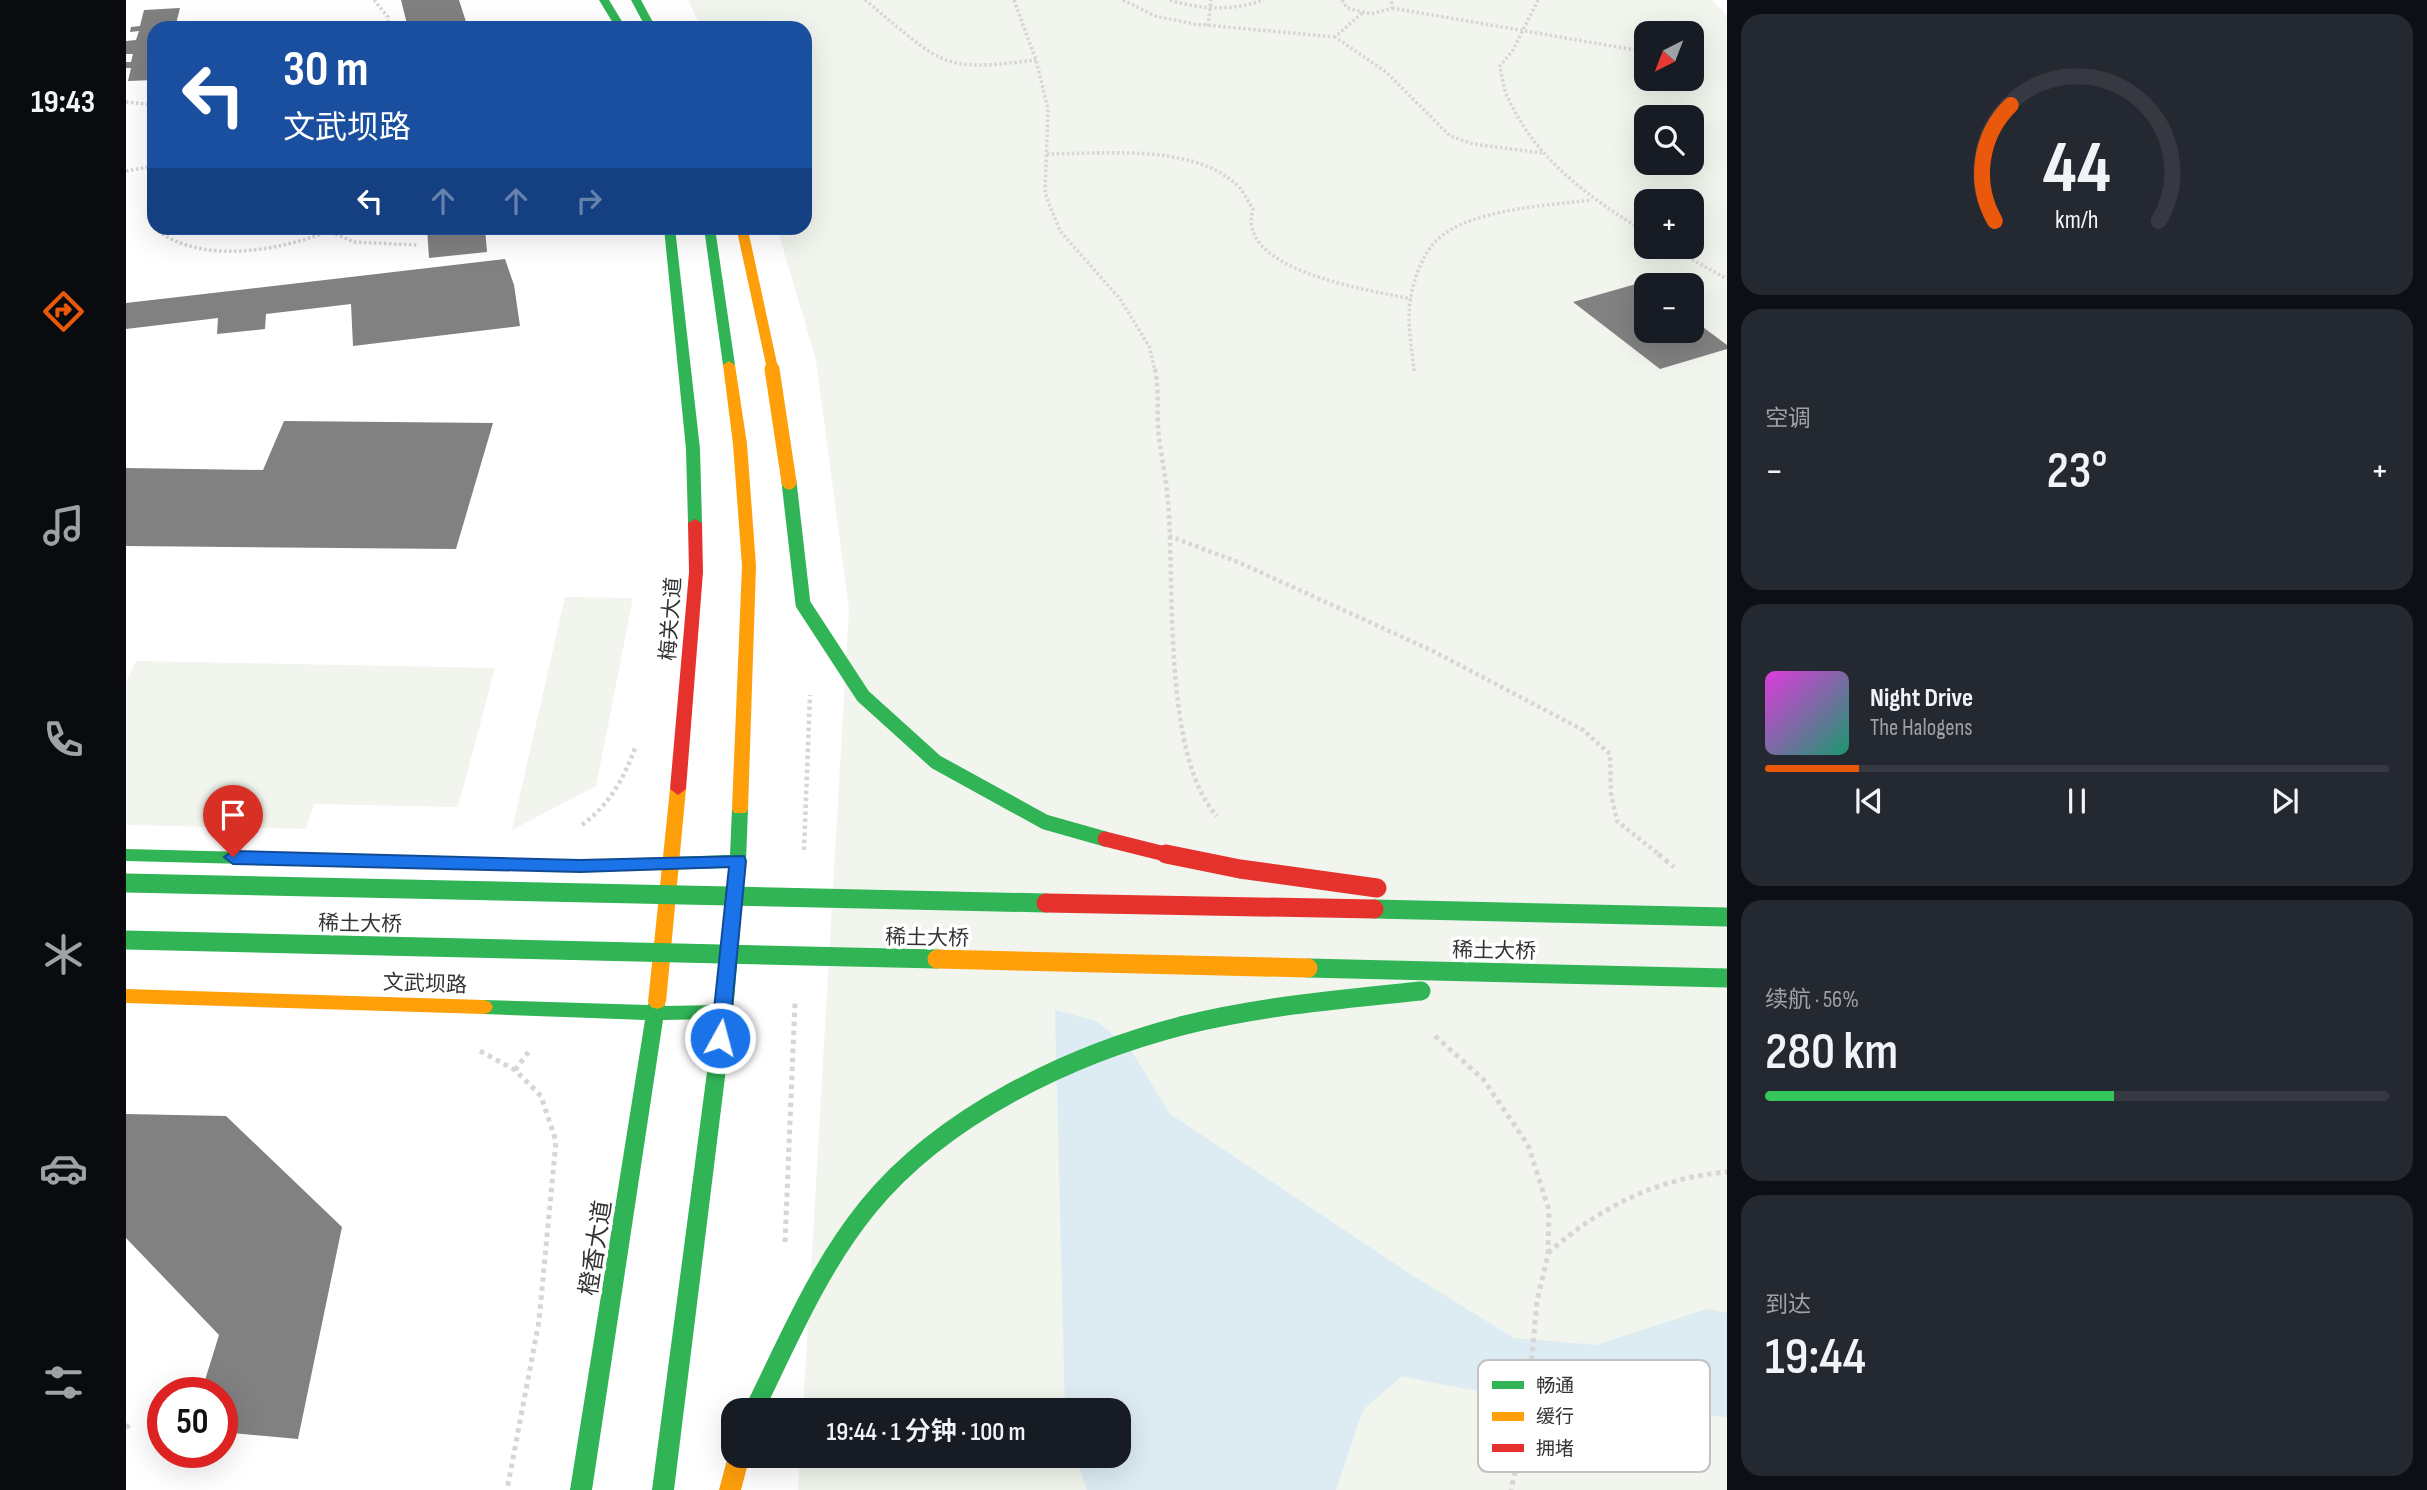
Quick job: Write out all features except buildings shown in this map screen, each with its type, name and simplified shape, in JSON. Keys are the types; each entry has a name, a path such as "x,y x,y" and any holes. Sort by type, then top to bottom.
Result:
{"main road":[{"path":"604,0 617,21"},
{"path":"636,0 647,21"},
{"name":"梅关大道","path":"656,1013 672,864 696,572 693,449 670,235"},
{"path":"663,1490 724,1012 738,861 748,566 740,444 710,235"},
{"path":"744,235 779,401 803,604 863,696 936,762 1045,822 1157,854 1238,870 1387,890"},
{"path":"126,855 580,866 738,861"},
{"name":"稀土大桥","path":"126,883 1727,917"},
{"path":"1414,893 1577,914"},
{"name":"稀土大桥","path":"126,940 1727,978"},
{"path":"760,1398 816,1285 868,1207 924,1147 989,1100 1060,1068 1183,1025 1317,1002 1587,974"},
{"name":"文武坝路","path":"126,996 656,1013 724,1012"},
{"name":"橙香大道","path":"581,1490 656,1013"},
{"path":"730,1490 736,1468"}],"path":[{"path":"374,0 388,17 388,21"},
{"path":"865,0 939,57 966,63 997,64 1036,60"},
{"path":"1014,0 1036,60 1048,109 1045,193 1060,231 1121,299 1149,346 1159,388 1158,426 1168,500 1171,596 1180,716 1190,770 1205,803 1221,821"},
{"path":"1122,0 1155,16 1209,26 1335,37 1386,72 1450,136 1473,145 1543,153"},
{"path":"1170,0 1210,8 1241,6 1264,0"},
{"path":"1209,26 1211,0"},
{"path":"1342,0 1347,8 1362,13 1380,13 1392,8 1634,50"},
{"path":"1391,0 1392,8"},
{"path":"1538,0 1513,50 1500,66 1507,97 1543,153 1593,200 1634,225"},
{"path":"1335,37 1362,13"},
{"path":"126,102 147,104"},
{"path":"1047,155 1180,158 1207,165 1231,178 1247,195 1253,209 1249,223 1252,237 1268,252 1317,277 1411,299"},
{"path":"126,171 147,168"},
{"path":"1414,371 1411,299 1427,256 1440,237 1472,222 1517,210 1593,200"},
{"path":"165,235 176,243 201,249 241,250 303,242 322,235"},
{"path":"337,235 354,242 417,245"},
{"path":"1691,259 1727,279"},
{"path":"1169,536 1238,562 1433,650 1583,730 1610,754 1611,794 1617,821 1684,875"},
{"path":"803,855 810,697 813,685"},
{"path":"623,781 636,746"},
{"path":"785,1246 796,1000"},
{"path":"1425,1028 1483,1079 1528,1145 1549,1210 1548,1254 1537,1301 1532,1360"},
{"path":"470,1046 514,1070 541,1096 556,1141 539,1321 507,1490"},
{"path":"1548,1254 1574,1229 1608,1207 1655,1185 1698,1173 1727,1172"},
{"path":"1511,1490 1515,1472"}],"shaded area":[{"path":"688,0 1712,0 1727,15 1727,1490 798,1490 799,1468 1131,1468 1131,1398 804,1398 849,609 816,360 779,235 812,235 812,21 698,21"},
{"path":"565,597 633,598 596,786 512,830"},
{"path":"136,661 495,668 458,807 314,804 306,829 126,825 126,682"},
{"path":"1055,1010 1096,1021 1129,1047 1170,1114 1412,1275 1514,1338 1596,1345 1707,1309 1727,1313 1727,1417 1710,1416 1710,1360 1478,1360 1478,1390 1402,1376 1363,1410 1336,1490 1087,1490 1079,1468 1131,1468 1131,1398 1065,1398"}],"traffic: fast":[{"path":"604,0 617,21"},
{"path":"636,0 647,21"},
{"path":"670,235 693,449 695,523"},
{"path":"710,235 729,365"},
{"path":"789,482 803,604 863,696 936,762 1045,822 1105,839"},
{"path":"663,1490 724,1012 740,809"},
{"path":"126,855 580,866 738,861"},
{"path":"126,883 1046,903"},
{"path":"1374,909 1727,917"},
{"path":"126,940 937,959"},
{"path":"1308,968 1727,978"},
{"path":"760,1398 805,1305 850,1230 892,1180 918,1155 975,1113 1071,1065 1185,1025 1273,1008 1421,991"},
{"path":"581,1490 657,1002"},
{"path":"484,1007 656,1013 724,1012"}],"traffic: slow":[{"path":"743,235 779,401 789,482"},
{"path":"729,365 740,444 749,566 740,809"},
{"path":"657,1002 678,789"},
{"path":"937,959 1308,968"},
{"path":"126,996 484,1007"},
{"path":"730,1490 736,1468"}],"traffic: jam":[{"path":"678,789 696,572 695,523"},
{"path":"1105,839 1206,863 1377,888"},
{"path":"1046,903 1374,909"}],"route":[{"path":"233,857 580,866 738,861 720,1038"}]}
